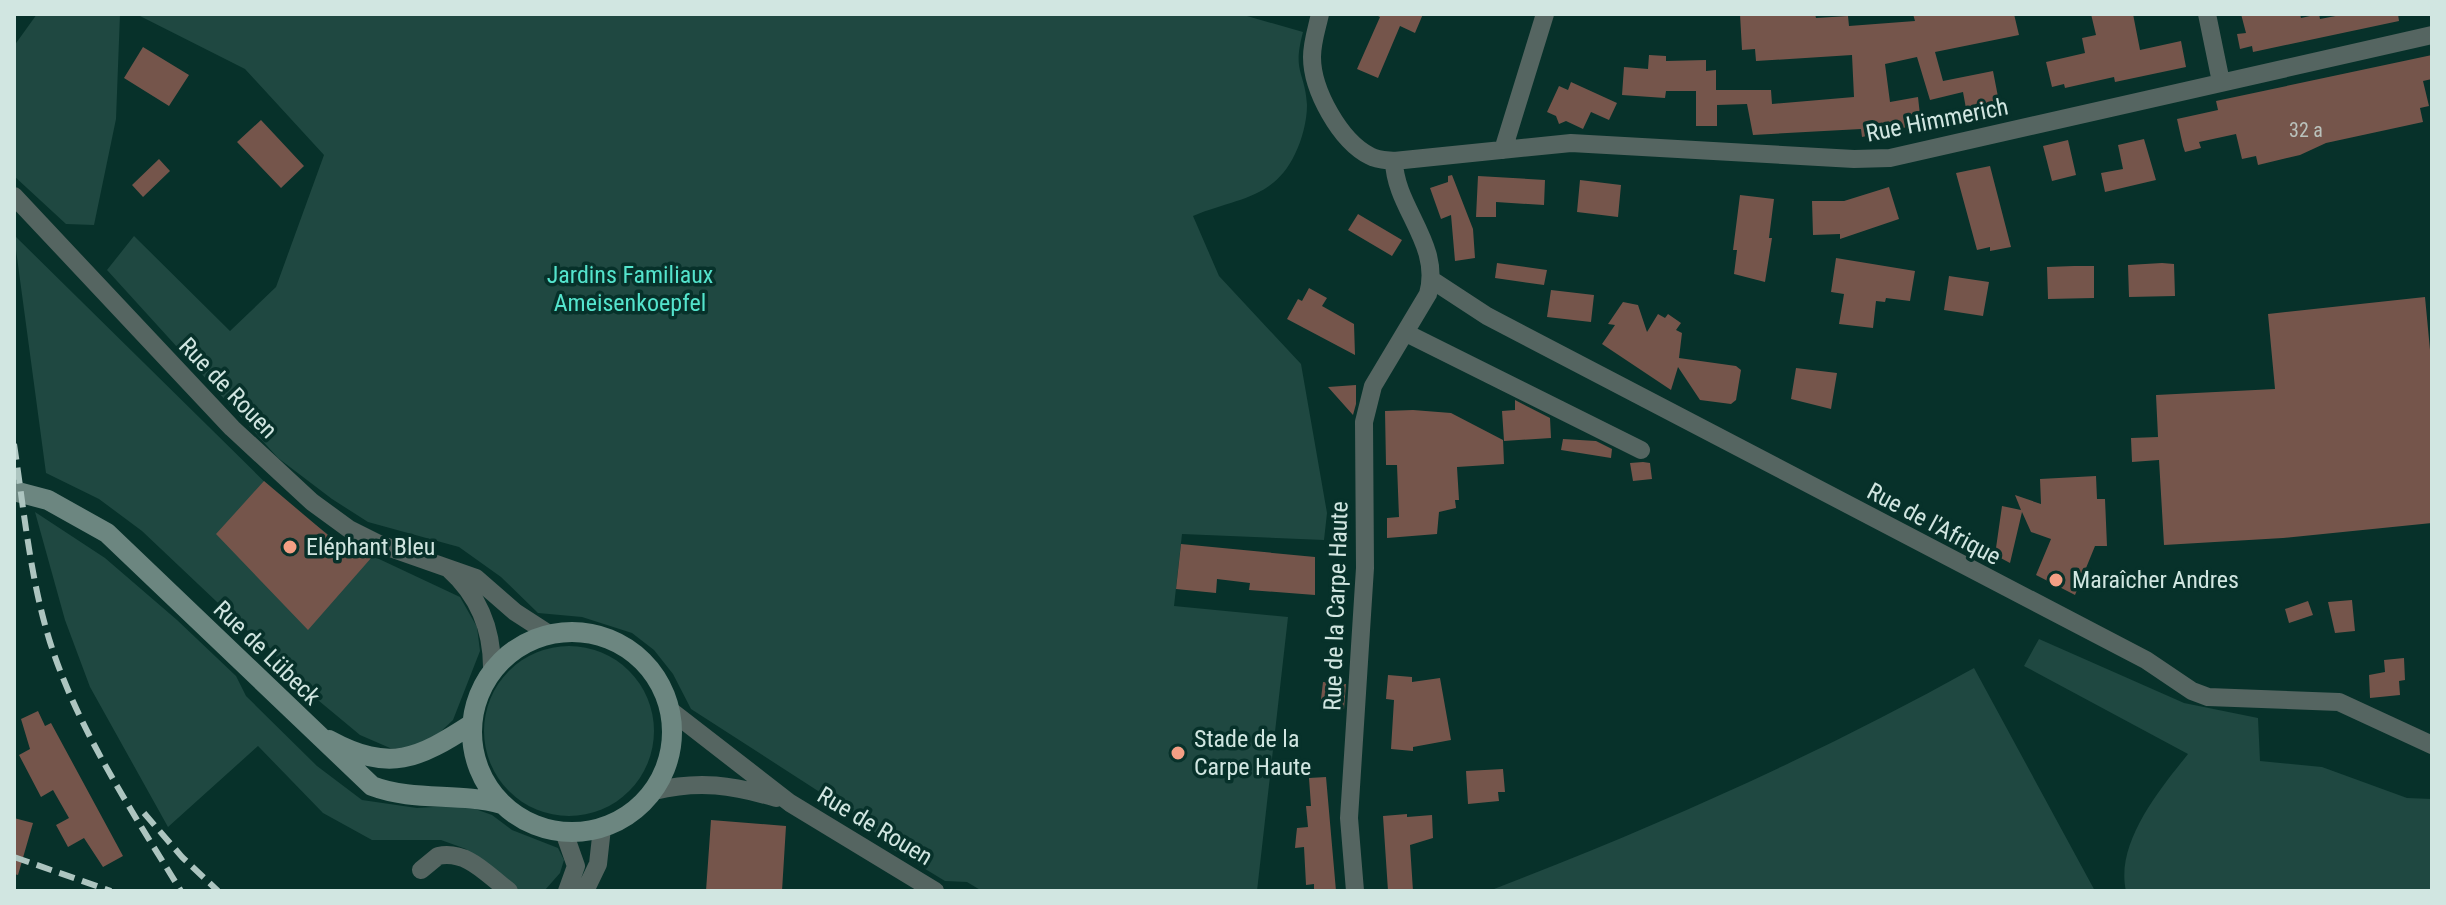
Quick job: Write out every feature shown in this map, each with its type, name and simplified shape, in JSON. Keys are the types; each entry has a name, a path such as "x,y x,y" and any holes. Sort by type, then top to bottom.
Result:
{"main road":[{"name":"Rue de Lübeck","path":"14,491 48,500 107,533 305,726 372,786 403,796 475,796 502,804"},
{"path":"586,633 623,646 656,677 670,710 671,749 654,791 625,818 602,828 564,832 526,821 502,804 479,770 472,724 481,691 492,672 521,645 549,634 586,633"},
{"path":"305,726 344,748 390,760 428,752 472,724"}],"street":[{"path":"1320,14 1312,59 1327,104 1348,138 1361,150 1373,158 1394,161 1396,180 1433,267 1432,280"},
{"path":"1503,150 1545,14"},
{"path":"2207,14 2221,82"},
{"name":"Rue Himmerich","path":"1394,161 1571,143 1872,160 2432,35"},
{"name":"Rue de Rouen","path":"14,196 232,428 312,502 349,529 379,544 476,578 515,612 549,634"},
{"name":"Rue de la Carpe Haute","path":"1355,891 1349,818 1365,568 1364,422 1373,386 1406,333 1432,280"},
{"name":"Rue de l'Afrique","path":"1432,280 1487,316 2146,660 2192,691 2230,699 2339,702 2432,745"},
{"path":"1406,333 1641,450"},
{"name":"Rue de Rouen","path":"443,565 459,578 482,612 493,653 492,672"},
{"name":"Rue de Rouen","path":"670,710 790,803 935,891"},
{"name":"Rue de Rouen","path":"654,791 685,783 720,783 790,803"},
{"path":"585,891 598,864 602,828"},
{"path":"564,832 576,866 567,891"},
{"path":"421,870 438,856 459,856 471,861 509,891"}],"green space":[{"path":"37,14 120,14 116,119 94,225 66,224 14,176 14,46"},
{"name":"Jardins Familiaux Ameisenkoepfel","path":"136,14 1240,14 1303,32 1299,64 1307,105 1304,130 1295,154 1276,181 1264,189 1193,216 1219,276 1301,364 1327,513 1324,540 1182,534 1174,606 1288,617 1257,891 982,891 967,882 945,881 889,847 863,820 691,709 673,674 654,650 632,633 582,617 538,613 501,577 459,547 368,522 278,458 107,270 134,236 230,331 276,287 324,155 245,69"},
{"path":"14,235 281,498 330,536 460,597 477,627 480,651 453,720 436,736 414,748 390,748 360,735 295,681 259,634 254,637 142,531 99,499 46,473"},
{"path":"35,512 105,558 177,620 236,676 246,696 317,766 362,800 417,808 464,805 492,815 512,830 558,848 564,860 560,873 545,890 514,891 466,849 441,840 372,840 323,813 258,746 168,827 90,687 65,620"},
{"path":"2039,639 2184,703 2258,718 2260,761 2322,767 2407,798 2432,799 2432,891 2126,891 2124,873 2133,836 2153,800 2188,754 2024,666"},
{"path":"569,646 602,653 629,671 647,698 654,731 647,764 629,791 602,809 569,816 536,809 509,791 491,764 484,731 491,698 509,671 536,653"},
{"path":"1974,668 2095,891 1489,891 1613,841 1796,760"}],"building":[{"path":"1374,14 1423,14 1415,33 1400,26 1378,78 1357,69 1380,17"},
{"path":"1740,14 1815,14 1816,18 1848,16 1849,26 1915,21 1913,14 2014,14 2019,35 1935,52 1943,81 1993,71 2000,107 1967,114 1963,92 1930,100 1917,57 1885,64 1890,102 1918,97 1921,124 1862,137 1861,129 1753,135 1747,104 1717,105 1717,126 1696,126 1696,91 1666,91 1665,98 1622,95 1624,67 1648,69 1649,55 1666,56 1666,61 1706,60 1706,71 1716,70 1716,90 1771,90 1772,104 1854,97 1852,55 1756,61 1755,49 1742,50"},
{"path":"2091,14 2133,14 2140,50 2181,41 2186,67 2115,82 2114,77 2065,88 2064,84 2052,87 2046,62 2085,53 2082,38 2096,35"},
{"path":"2241,14 2300,14 2301,18 2319,14 2320,19 2346,14 2398,14 2399,21 2253,52 2252,46 2240,49 2237,34 2246,33"},
{"path":"143,47 189,75 169,106 124,78"},
{"path":"2432,55 2432,79 2423,81 2429,106 2420,108 2423,122 2326,143 2300,155 2258,165 2256,156 2242,159 2236,134 2199,142 2201,148 2185,152 2177,119 2218,110 2216,101"},
{"path":"1571,82 1617,103 1609,120 1591,112 1583,129 1566,121 1559,124 1556,116 1547,112 1559,86 1568,90"},
{"path":"261,120 304,166 281,188 237,142"},
{"path":"2144,139 2156,180 2105,192 2101,173 2123,169 2118,145"},
{"path":"2068,140 2076,175 2052,181 2043,146"},
{"path":"159,159 170,171 143,197 132,185"},
{"path":"1990,166 2011,247 1977,250 1956,173"},
{"path":"1452,175 1473,229 1475,258 1455,261 1451,215 1441,219 1430,188 1448,182 1448,176"},
{"path":"1478,176 1545,180 1544,205 1496,202 1496,217 1476,217"},
{"path":"1580,180 1621,185 1618,217 1577,212"},
{"path":"1889,187 1899,219 1840,239 1840,234 1813,235 1812,201 1844,201"},
{"path":"1740,195 1774,199 1765,282 1734,274 1737,250 1733,250"},
{"path":"1358,214 1402,240 1392,256 1348,230"},
{"path":"1836,258 1915,271 1910,301 1886,298 1885,302 1876,301 1873,328 1839,324 1844,294 1831,292"},
{"path":"1497,263 1547,270 1544,285 1495,278"},
{"path":"2174,264 2175,296 2129,297 2128,265"},
{"path":"2094,266 2094,298 2048,299 2047,267"},
{"path":"1949,276 1989,282 1983,316 1944,310"},
{"path":"1309,288 1327,298 1322,306 1354,324 1355,355 1287,319 1298,299 1302,301"},
{"path":"1551,290 1594,295 1591,322 1547,317"},
{"path":"2425,297 2432,371 2432,523 2283,538 2164,545 2159,460 2132,462 2131,438 2158,437 2156,395 2275,389 2268,314"},
{"path":"1623,302 1638,305 1647,332 1658,314 1665,318 1668,314 1681,323 1676,330 1682,333 1679,358 1736,366 1741,370 1736,400 1731,404 1700,400 1678,367 1671,390 1602,344 1615,325 1608,324"},
{"path":"1796,368 1837,373 1831,409 1791,399"},
{"path":"1356,385 1356,404 1353,415 1328,387"},
{"path":"1515,400 1550,418 1551,438 1504,441 1502,411 1515,410"},
{"path":"1385,411 1451,413 1503,440 1504,464 1457,467 1459,500 1455,500 1456,508 1439,512 1437,534 1387,538 1387,518 1399,517 1397,465 1386,465"},
{"path":"1563,439 1596,441 1612,449 1611,458 1561,450"},
{"path":"1630,463 1650,463 1652,479 1633,481"},
{"path":"2096,476 2097,499 2105,499 2107,546 2095,546 2075,595 2036,575 2051,539 2031,532 2022,512 2010,563 1995,555 2002,506 2021,510 2015,495 2041,504 2040,479"},
{"name":"Eléphant Bleu","path":"264,481 329,536 372,557 308,630 216,534"},
{"path":"1181,544 1315,557 1315,595 1249,590 1250,583 1217,579 1216,593 1176,589"},
{"path":"2352,600 2355,631 2335,633 2328,602"},
{"path":"2308,601 2313,615 2289,623 2285,609"},
{"path":"2404,658 2405,680 2399,681 2400,695 2370,698 2369,675 2385,672 2384,660"},
{"path":"1388,675 1412,677 1412,682 1440,678 1451,740 1413,747 1413,751 1391,749 1394,700 1386,699"},
{"path":"1323,682 1346,684 1344,709 1320,707"},
{"path":"38,711 45,726 51,723 123,856 103,867 84,838 68,847 56,825 69,818 53,790 41,797 19,755 30,749 21,719"},
{"path":"1503,769 1505,792 1498,792 1499,801 1468,804 1466,771"},
{"path":"1326,777 1336,891 1314,891 1314,884 1306,885 1304,847 1295,848 1296,837 1297,828 1308,827 1306,806 1311,806 1309,778"},
{"path":"1407,814 1407,817 1432,815 1433,838 1410,845 1413,891 1388,891 1383,816"},
{"path":"14,818 33,823 18,875 14,874"},
{"path":"711,820 786,826 782,891 706,891"}],"railway":[{"path":"14,444 37,593 62,675 108,770 181,891"},
{"path":"144,813 182,857 218,891"},
{"path":"14,857 111,891"}],"place":[{"name":"Eléphant Bleu","path":"290,547"},
{"name":"Maraîcher Andres","path":"2056,580"},
{"name":"Stade de la Carpe Haute","path":"1178,753"}]}
